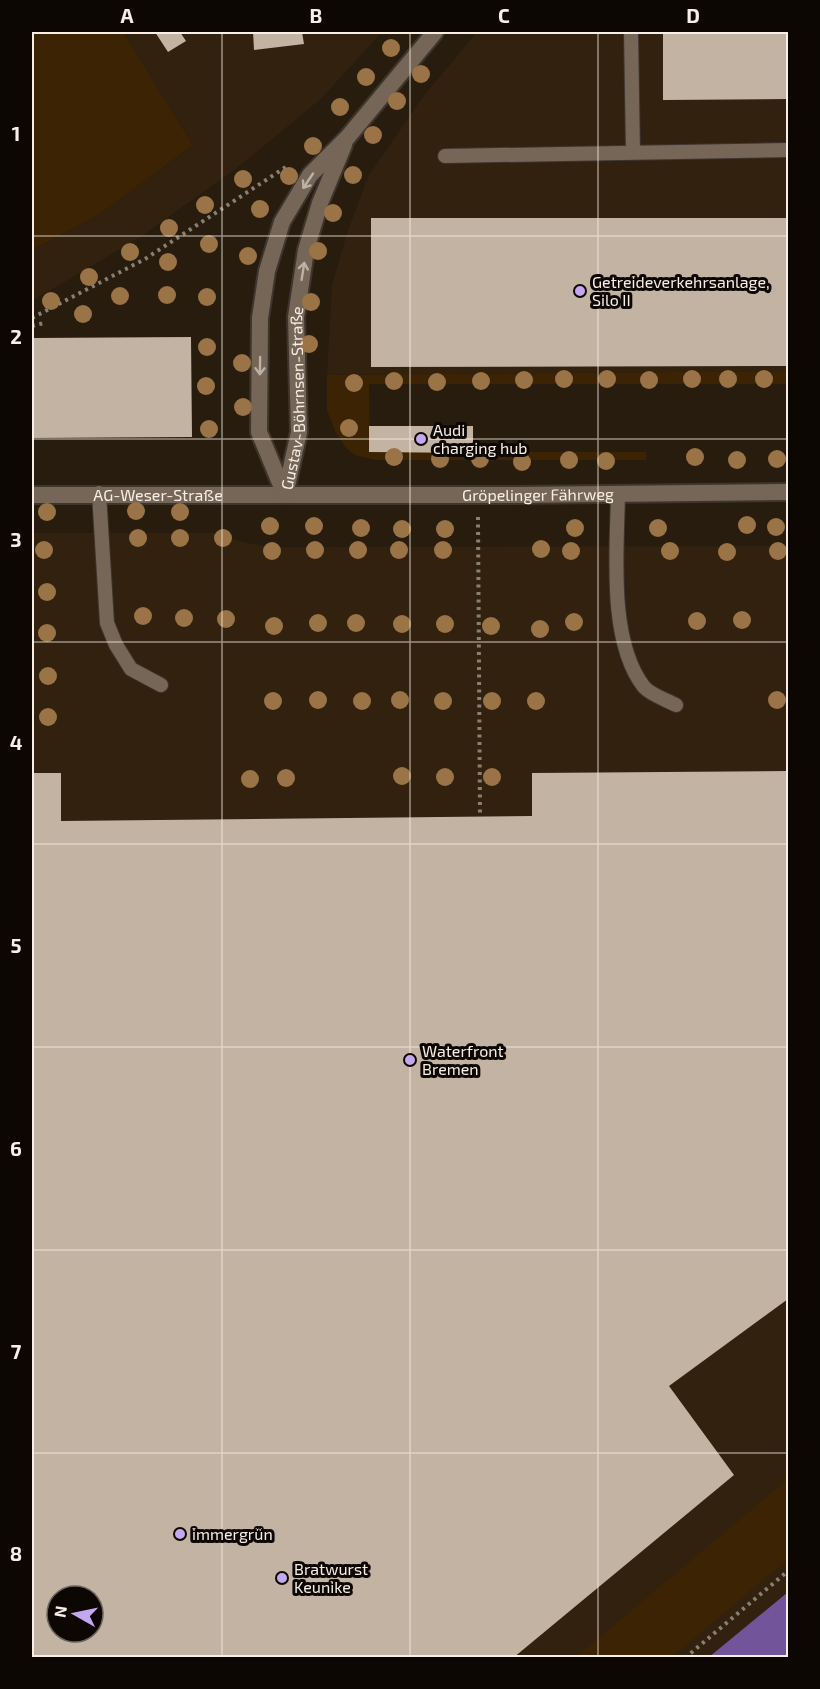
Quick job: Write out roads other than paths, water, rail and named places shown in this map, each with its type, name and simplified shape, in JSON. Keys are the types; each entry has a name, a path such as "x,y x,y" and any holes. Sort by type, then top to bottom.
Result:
{"street":[{"name":"Gustav-Böhrnsen-Straße","path":"285,495 259,432 261,318 267,271 282,222 310,175 347,138 435,32"},
{"name":"Gustav-Böhrnsen-Straße","path":"285,495 299,432 296,317 306,250 320,203 347,138"},
{"name":"Gröpelinger Fährweg","path":"285,495 789,492"},
{"name":"AG-Weser-Straße","path":"32,495 99,493 285,495"}],"lane":[{"path":"631,32 633,153"},
{"path":"446,156 789,150"},
{"path":"99,493 107,623 116,645 131,669 161,685"},
{"path":"618,494 617,582 623,643 631,664 646,689 676,705"}],"place":[{"name":"Getreideverkehrsanlage, Silo II","path":"580,291"},
{"name":"Audi charging hub","path":"421,439"},
{"name":"Waterfront Bremen","path":"410,1060"},
{"name":"immergrün","path":"180,1534"},
{"name":"Bratwurst Keunike","path":"282,1578"}]}
